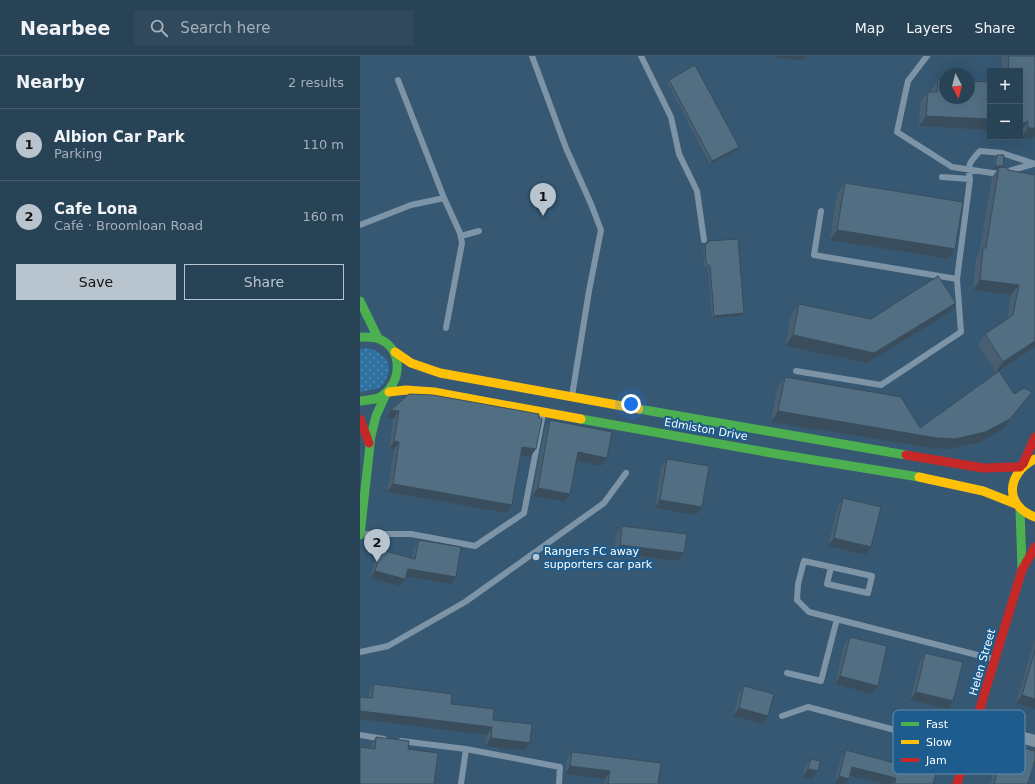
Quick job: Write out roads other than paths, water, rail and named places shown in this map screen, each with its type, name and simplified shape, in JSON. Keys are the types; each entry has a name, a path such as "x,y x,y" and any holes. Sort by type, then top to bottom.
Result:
{"main road":[{"path":"360,301 378,338"},
{"path":"360,337 368,336 378,338"},
{"name":"Edmiston Drive","path":"378,338 388,344 395,352 425,369 707,422 983,468 1021,466"},
{"path":"360,534 367,481 369,443 375,416 387,394 396,383 399,373 395,352"},
{"name":"Edmiston Drive","path":"360,401 371,401 387,394 406,390 434,392 706,442 944,481 983,491 1018,506 1035,517"},
{"path":"360,419 369,443"},
{"path":"1021,466 1035,437"},
{"path":"1021,466 1035,459"},
{"name":"Helen Street","path":"1021,466 1014,476 1012,496 1018,506 1022,525 1022,570"},
{"name":"Helen Street","path":"980,710 1022,570 1035,546"},
{"name":"Helen Street","path":"957,784 960,774"}],"street":[{"path":"1025,738 1035,741"}],"lane":[{"path":"532,56 566,148 601,230 589,290 572,397"},
{"path":"641,56 659,89 671,117 679,154 697,191 704,240"},
{"path":"927,56 908,81 897,132 952,167 968,168 978,172 999,174 1034,164"},
{"path":"398,80 444,198 461,236 462,243 446,328"},
{"path":"796,371 881,385 961,332 957,279 970,179 968,168 980,151 1002,153 1034,164"},
{"path":"942,177 970,179"},
{"path":"360,225 411,205 444,198"},
{"path":"821,211 814,255 957,279"},
{"path":"461,236 479,231"},
{"path":"360,534 411,534 474,546 524,513 544,413"},
{"path":"360,652 388,646 465,602 604,503 626,473"},
{"path":"831,567 827,584 868,593 872,576 804,561 798,584 797,600 809,612 995,659"},
{"path":"787,673 821,681 837,619"},
{"path":"782,716 808,707 893,729"},
{"path":"360,735 466,750 560,767 559,784"},
{"path":"460,784 466,750"}],"place":[{"name":"Albion Car Park","path":"543,216"},
{"name":"Rangers FC away supporters car park","path":"536,557"},
{"name":"Cafe Lona","path":"377,562"}]}
